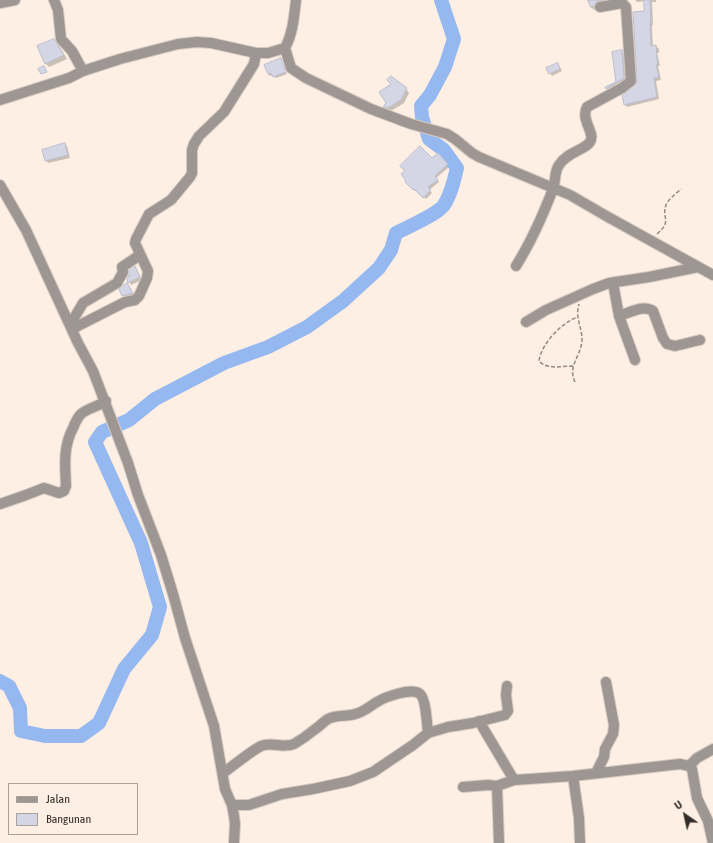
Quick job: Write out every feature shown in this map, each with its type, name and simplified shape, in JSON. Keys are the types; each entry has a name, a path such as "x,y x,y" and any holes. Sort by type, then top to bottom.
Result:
{"street":[{"path":"0,3 15,0"},
{"path":"54,0 60,20 59,34 61,39 72,51 84,71"},
{"path":"296,0 294,21 289,40 285,48 291,68 301,76 371,109 447,134 479,157 554,187 570,195 713,275"},
{"path":"516,266 526,248 554,187 558,166 563,159 590,141 592,137 585,117 587,107 622,88 631,81 626,7 622,3 600,7"},
{"path":"0,100 69,78 84,71 120,59 178,44 197,42 211,43 256,53 268,53 285,48"},
{"path":"71,327 124,302 135,300 139,296 147,278 148,271 135,244 136,239 149,214 171,200 190,177 192,173 192,150 194,144 199,136 224,112 254,64 256,53"},
{"path":"0,185 26,230 93,371 115,427 173,594 185,638 214,726 225,789 232,805 235,824 234,843"},
{"path":"71,327 83,303 116,283 123,272 122,267 140,255"},
{"path":"526,322 546,310 594,288 613,283 649,278 698,266"},
{"path":"613,283 619,316 635,360"},
{"path":"619,316 643,308 649,308 653,311 666,344 675,346 700,340"},
{"path":"0,504 44,488 59,493 64,491 66,486 64,457 69,435 81,414 106,402"},
{"path":"596,773 604,757 605,749 613,734 614,725 606,682"},
{"path":"232,805 249,805 282,794 350,781 373,772 428,733 508,713 507,686"},
{"path":"223,773 260,746 272,744 287,746 293,744 316,730 329,718 355,714 363,711 386,697 408,692 416,692 421,695 424,700 428,733"},
{"path":"479,721 514,780"},
{"path":"689,766 697,758 713,749"},
{"path":"463,787 488,785 497,786 514,780 573,776 680,764 689,766 694,774 697,798 708,821 713,843"},
{"path":"573,776 579,818 580,843"},
{"path":"497,786 499,843"}],"path":[{"path":"650,240 663,229 666,224 666,203 681,188"},
{"path":"574,382 572,377 573,366 582,340 578,317 580,294"},
{"path":"573,366 548,367 543,366 539,361 540,355 550,338 572,319 578,317"}],"building":[{"path":"588,0 602,0 596,2 594,6 591,7"},
{"path":"644,0 650,0 651,46 656,45 657,51 658,64 656,64 659,77 654,78 657,97 624,105 622,95 637,83 633,12 644,11"},
{"path":"54,39 64,55 45,64 37,46"},
{"path":"622,50 624,78 606,89 605,87 616,82 612,52"},
{"path":"281,58 286,72 273,77 271,73 268,74 264,65"},
{"path":"558,63 560,69 549,74 546,68"},
{"path":"44,66 47,72 41,74 38,69"},
{"path":"391,76 407,88 401,100 388,108 383,107 386,103 379,92 391,84 387,80"},
{"path":"65,143 68,155 45,161 42,150"},
{"path":"420,146 432,158 438,153 448,164 435,176 438,180 428,187 431,190 423,198 405,182 406,181 401,174 405,171 400,166"},
{"path":"135,266 140,277 128,283 127,279 129,270"},
{"path":"127,283 133,293 122,296 119,289"}],"waterway":[{"path":"0,681 9,686 20,708 21,731 45,736 81,736 99,723 124,669 152,635 160,607 141,543 95,442 102,432 129,420 155,399 224,363 268,347 307,327 343,301 379,268 391,250 396,233 429,216 441,209 444,205 450,192 457,168 444,150 429,139 422,117 421,106 430,95 445,67 454,39 441,0"}]}
